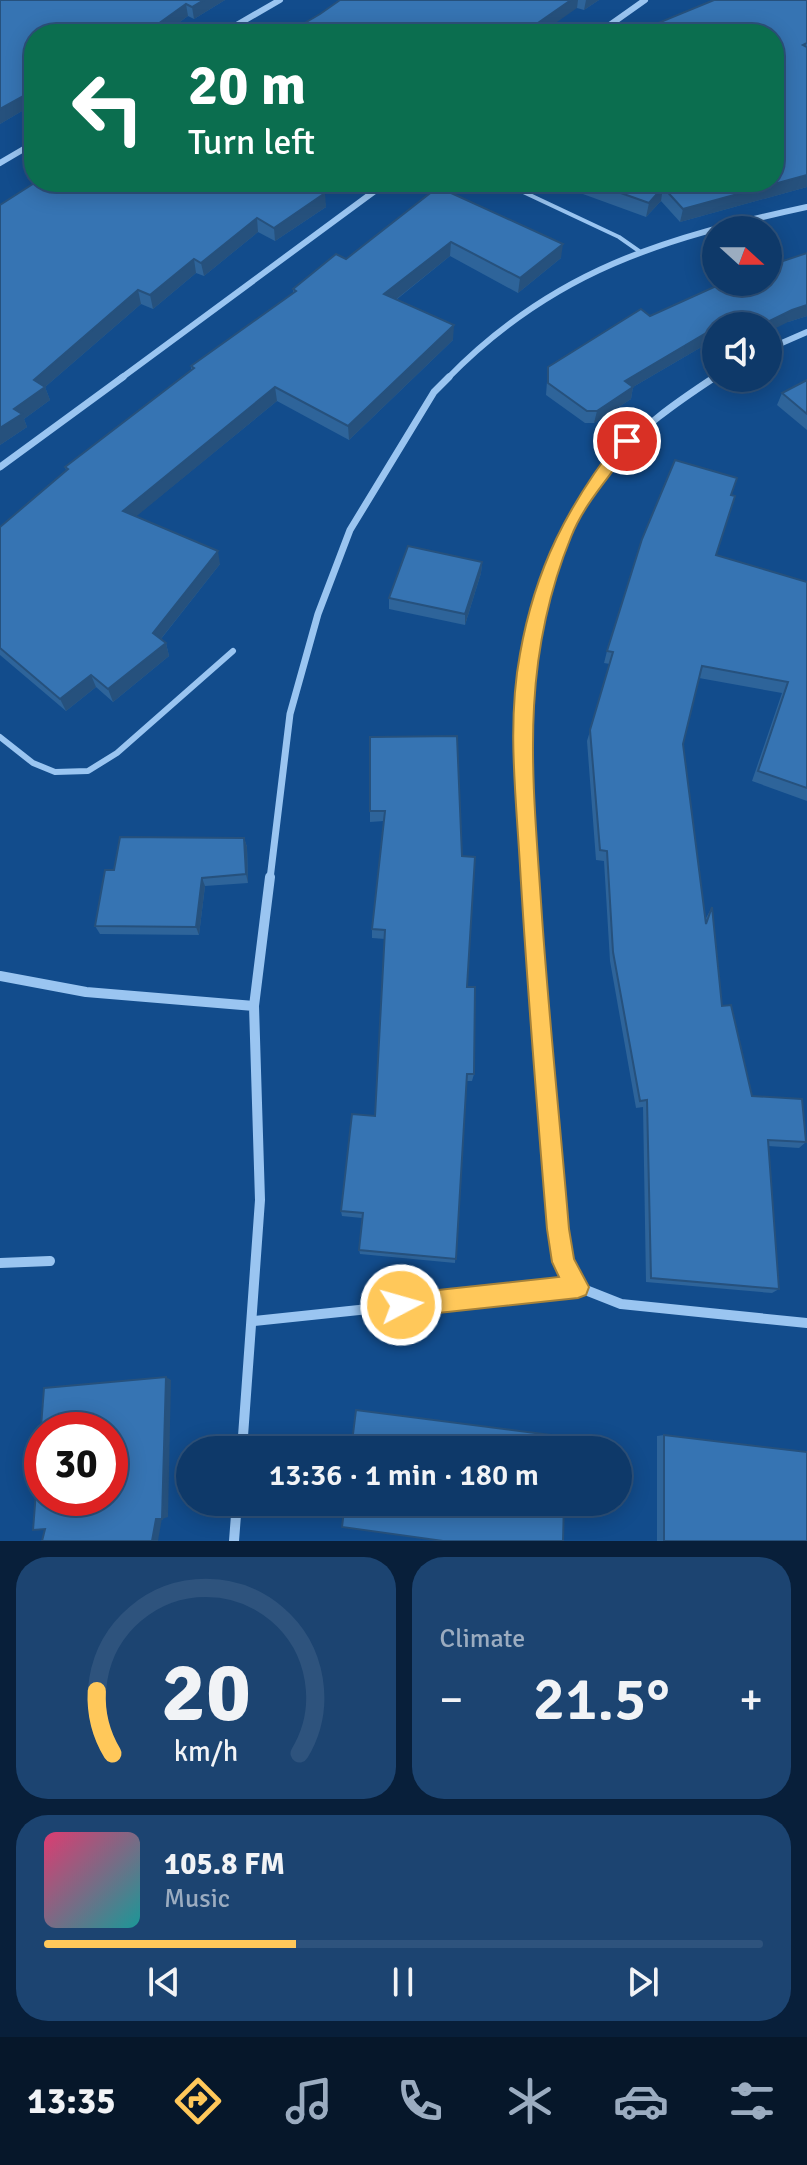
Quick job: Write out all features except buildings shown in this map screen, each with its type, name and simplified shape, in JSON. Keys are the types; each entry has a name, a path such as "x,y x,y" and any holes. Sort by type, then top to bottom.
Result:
{"street":[{"path":"238,24 280,0"},
{"path":"611,24 645,0"},
{"path":"0,163 24,149"},
{"path":"0,467 373,192"},
{"path":"243,1436 254,1321 260,1200 254,1006 290,714 318,614 350,530 434,392 477,348 561,287 639,251 702,230 807,207"},
{"path":"782,343 807,332"},
{"path":"578,1287 564,1262 558,1229 535,960 522,750 528,656 544,589 564,533 596,480 627,441 702,386"},
{"path":"0,976 86,992 254,1006"},
{"path":"0,1263 50,1261"},
{"path":"254,1321 578,1287 621,1304 807,1323"},
{"path":"234,1541 236,1516"}],"lane":[{"path":"523,192 619,237 639,251"},
{"path":"0,737 33,763 55,772 88,771 117,753 233,651"}],"route":[{"path":"401,1305 578,1287 564,1262 558,1229 534,944 522,750 528,656 544,589 564,533 596,480 627,441"}]}
